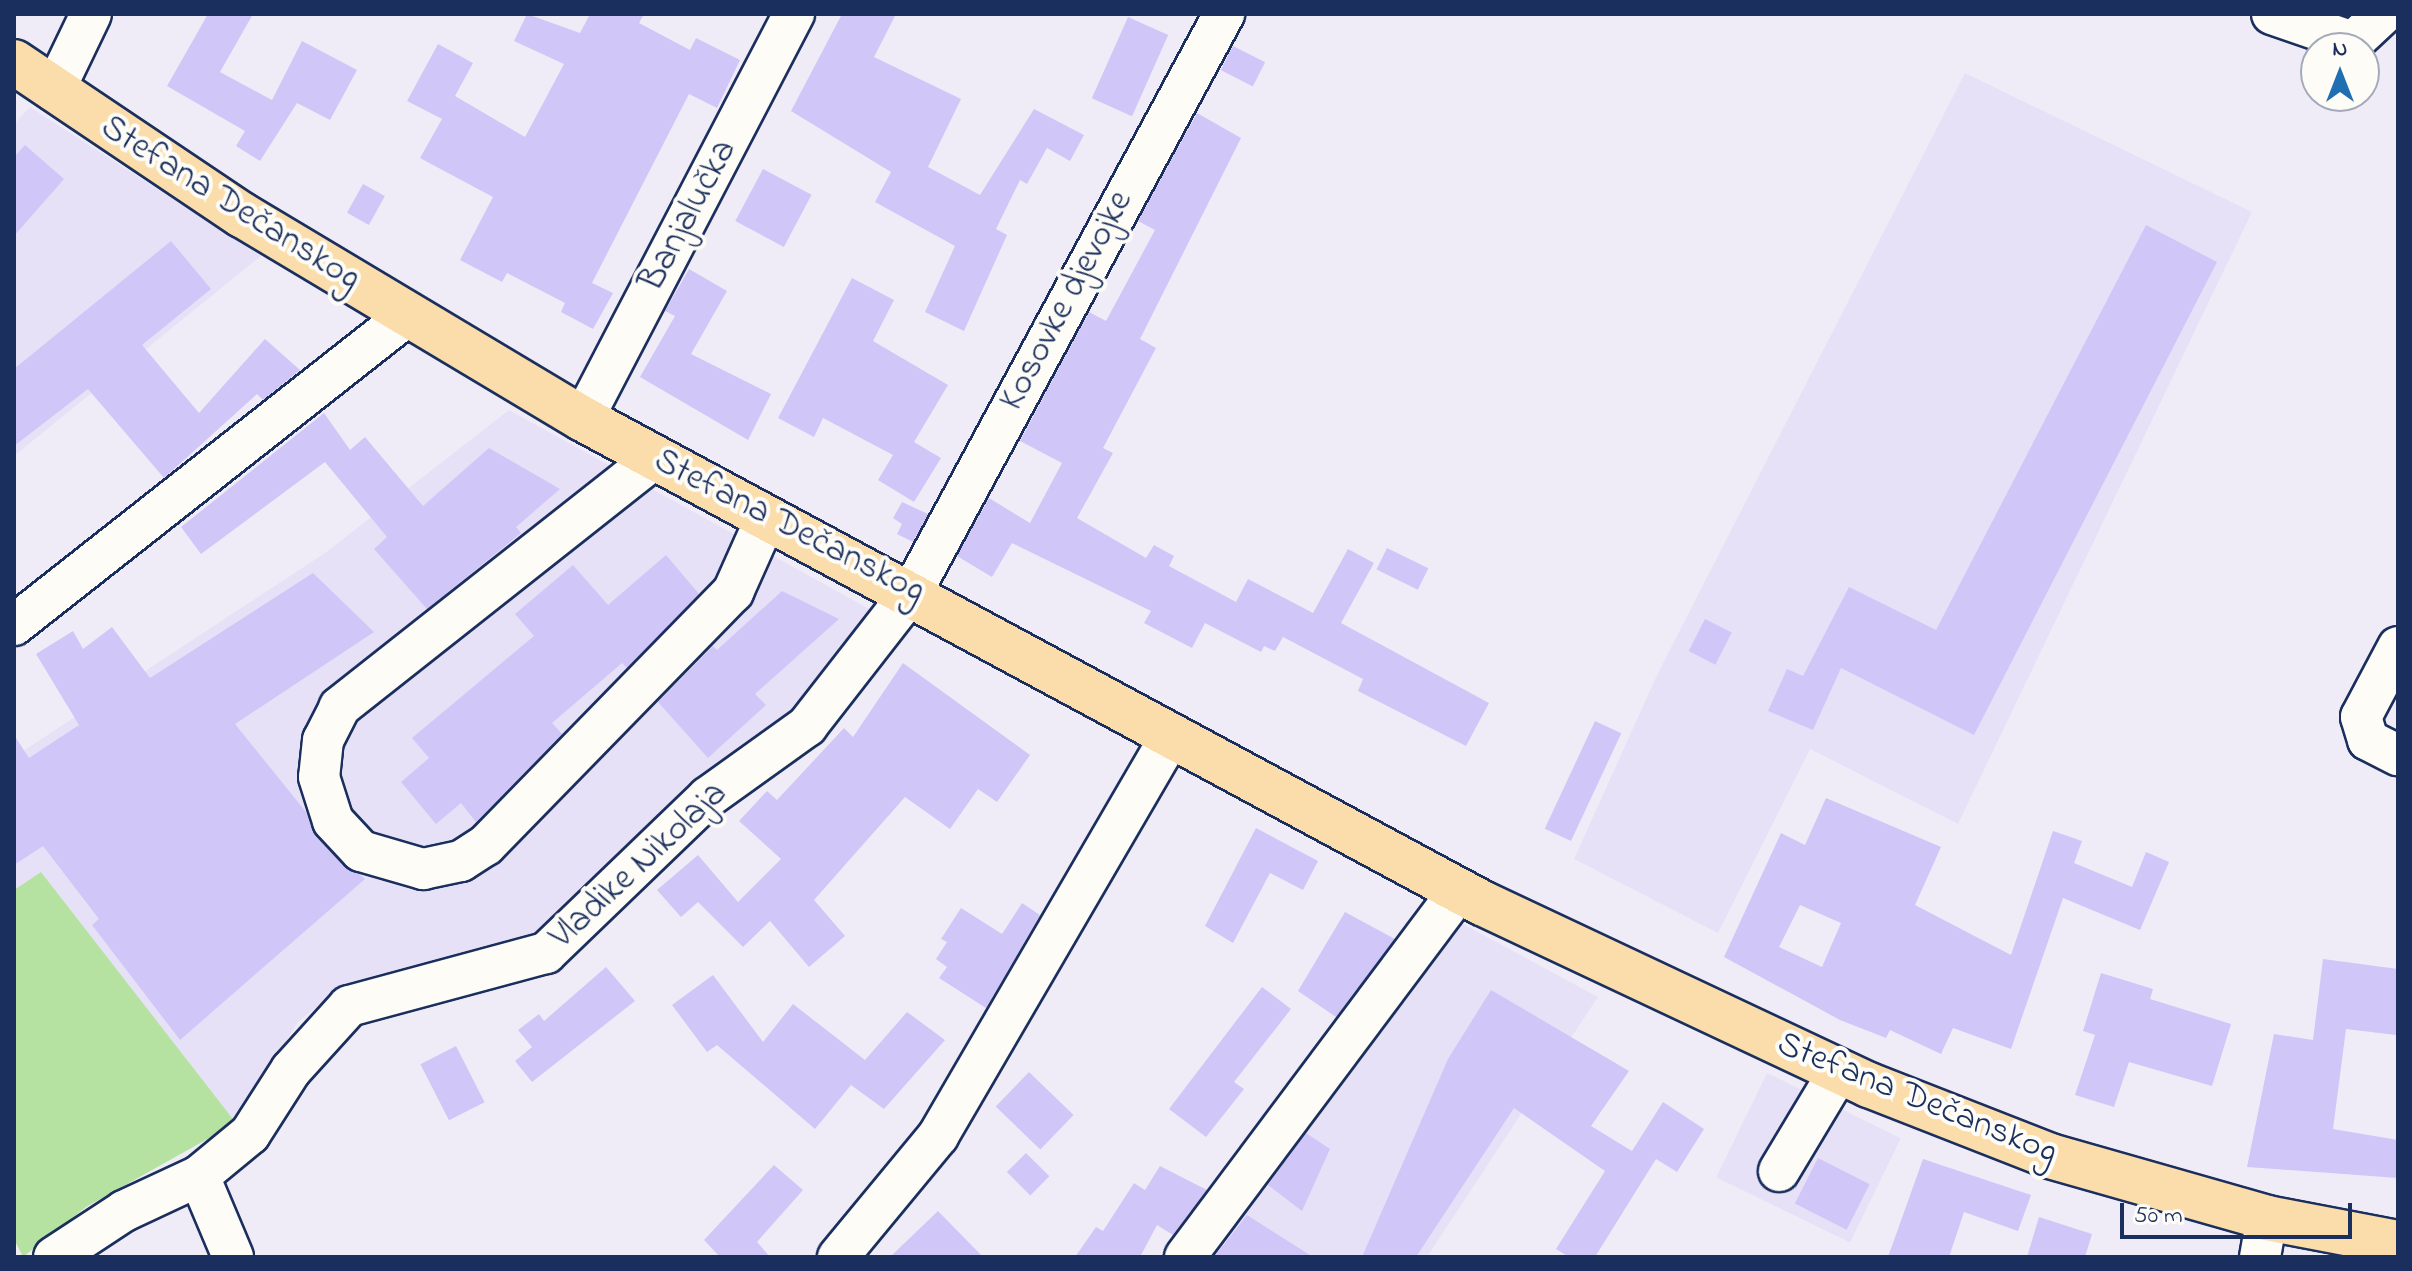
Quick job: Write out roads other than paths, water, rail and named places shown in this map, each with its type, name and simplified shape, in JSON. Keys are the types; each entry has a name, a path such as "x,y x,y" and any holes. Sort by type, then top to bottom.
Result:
{"main road":[{"name":"Stefana Dečanskog","path":"14,62 54,91 407,316 583,419 913,590 1459,891 1839,1071 2263,1238 2398,1243"}],"street":[{"path":"54,91 91,14"},
{"name":"Banjalučka","path":"583,419 794,14"},
{"name":"Kosovke djevojke","path":"913,590 1224,14"},
{"path":"2272,14 2353,42 2383,14"},
{"name":"Stefana Dečanskog","path":"14,625 407,316"},
{"path":"655,458 340,707 323,740 321,787 333,821 361,851 423,869 461,861 486,845 733,592 767,516"},
{"name":"Vladike Nikolaja","path":"54,1257 199,1176 250,1134 291,1070 349,1006 546,953 708,797 807,726 913,590"},
{"path":"2398,647 2361,717 2368,740 2398,755"},
{"path":"838,1257 938,1136 1172,734"},
{"path":"1185,1257 1459,891"},
{"path":"1779,1171 1839,1071"},
{"path":"199,1176 233,1257"}]}
